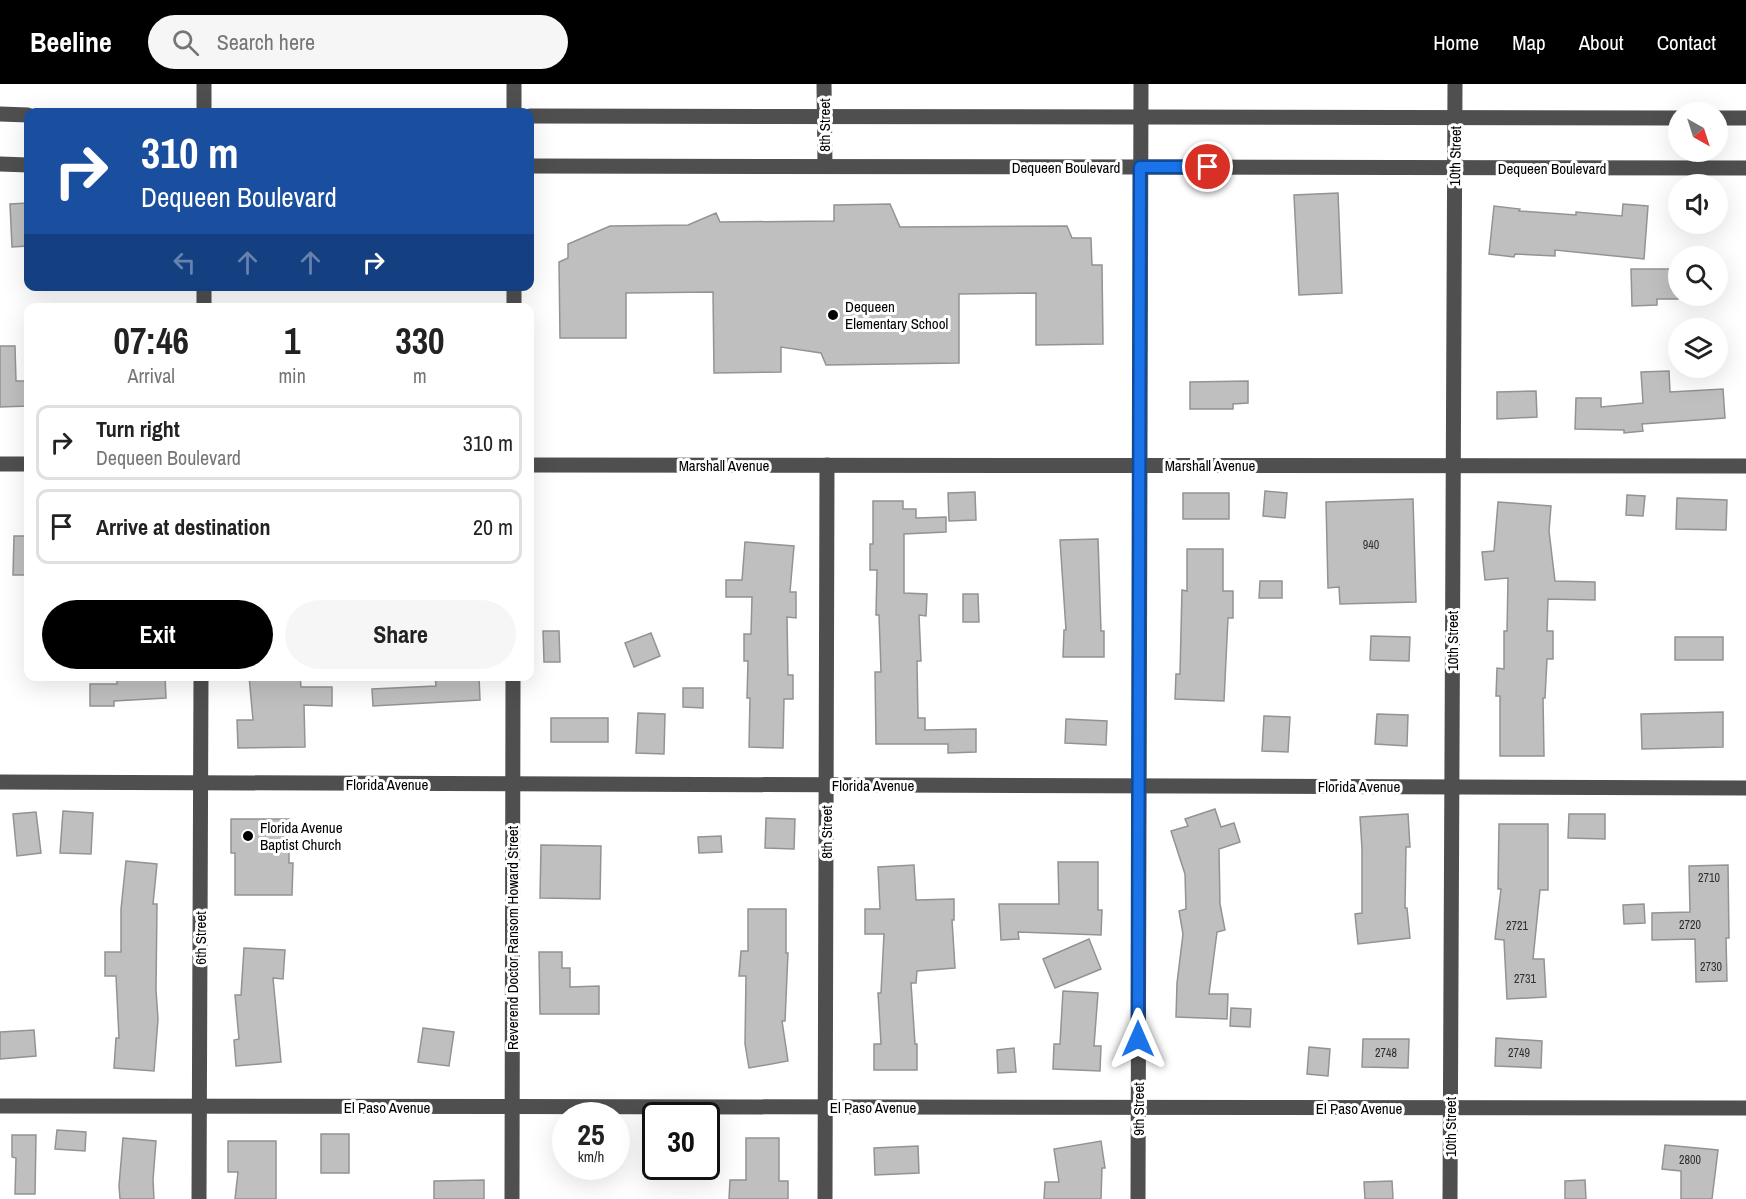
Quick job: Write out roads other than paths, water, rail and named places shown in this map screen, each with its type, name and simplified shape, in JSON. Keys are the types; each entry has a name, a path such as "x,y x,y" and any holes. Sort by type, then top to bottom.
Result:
{"street":[{"path":"204,84 204,108"},
{"path":"514,84 514,108"},
{"name":"8th Street","path":"824,84 825,166"},
{"name":"9th Street","path":"1138,1199 1141,84"},
{"name":"10th Street","path":"1450,1199 1455,84"},
{"path":"0,114 24,114"},
{"path":"534,116 1668,118"},
{"path":"1728,118 1746,118"},
{"path":"0,165 24,165"},
{"name":"Dequeen Boulevard","path":"534,166 1746,168"},
{"path":"0,464 24,464"},
{"name":"Marshall Avenue","path":"534,465 1746,466"},
{"name":"8th Street","path":"825,1199 827,465"},
{"name":"6th Street","path":"199,1199 201,681"},
{"name":"Reverend Doctor Ransom Howard Street","path":"512,1199 513,681"},
{"name":"Florida Avenue","path":"0,783 1746,788"},
{"name":"El Paso Avenue","path":"0,1106 1746,1108"}],"place":[{"name":"Dequeen Elementary School","path":"833,315"},
{"name":"Florida Avenue Baptist Church","path":"248,836"}]}
